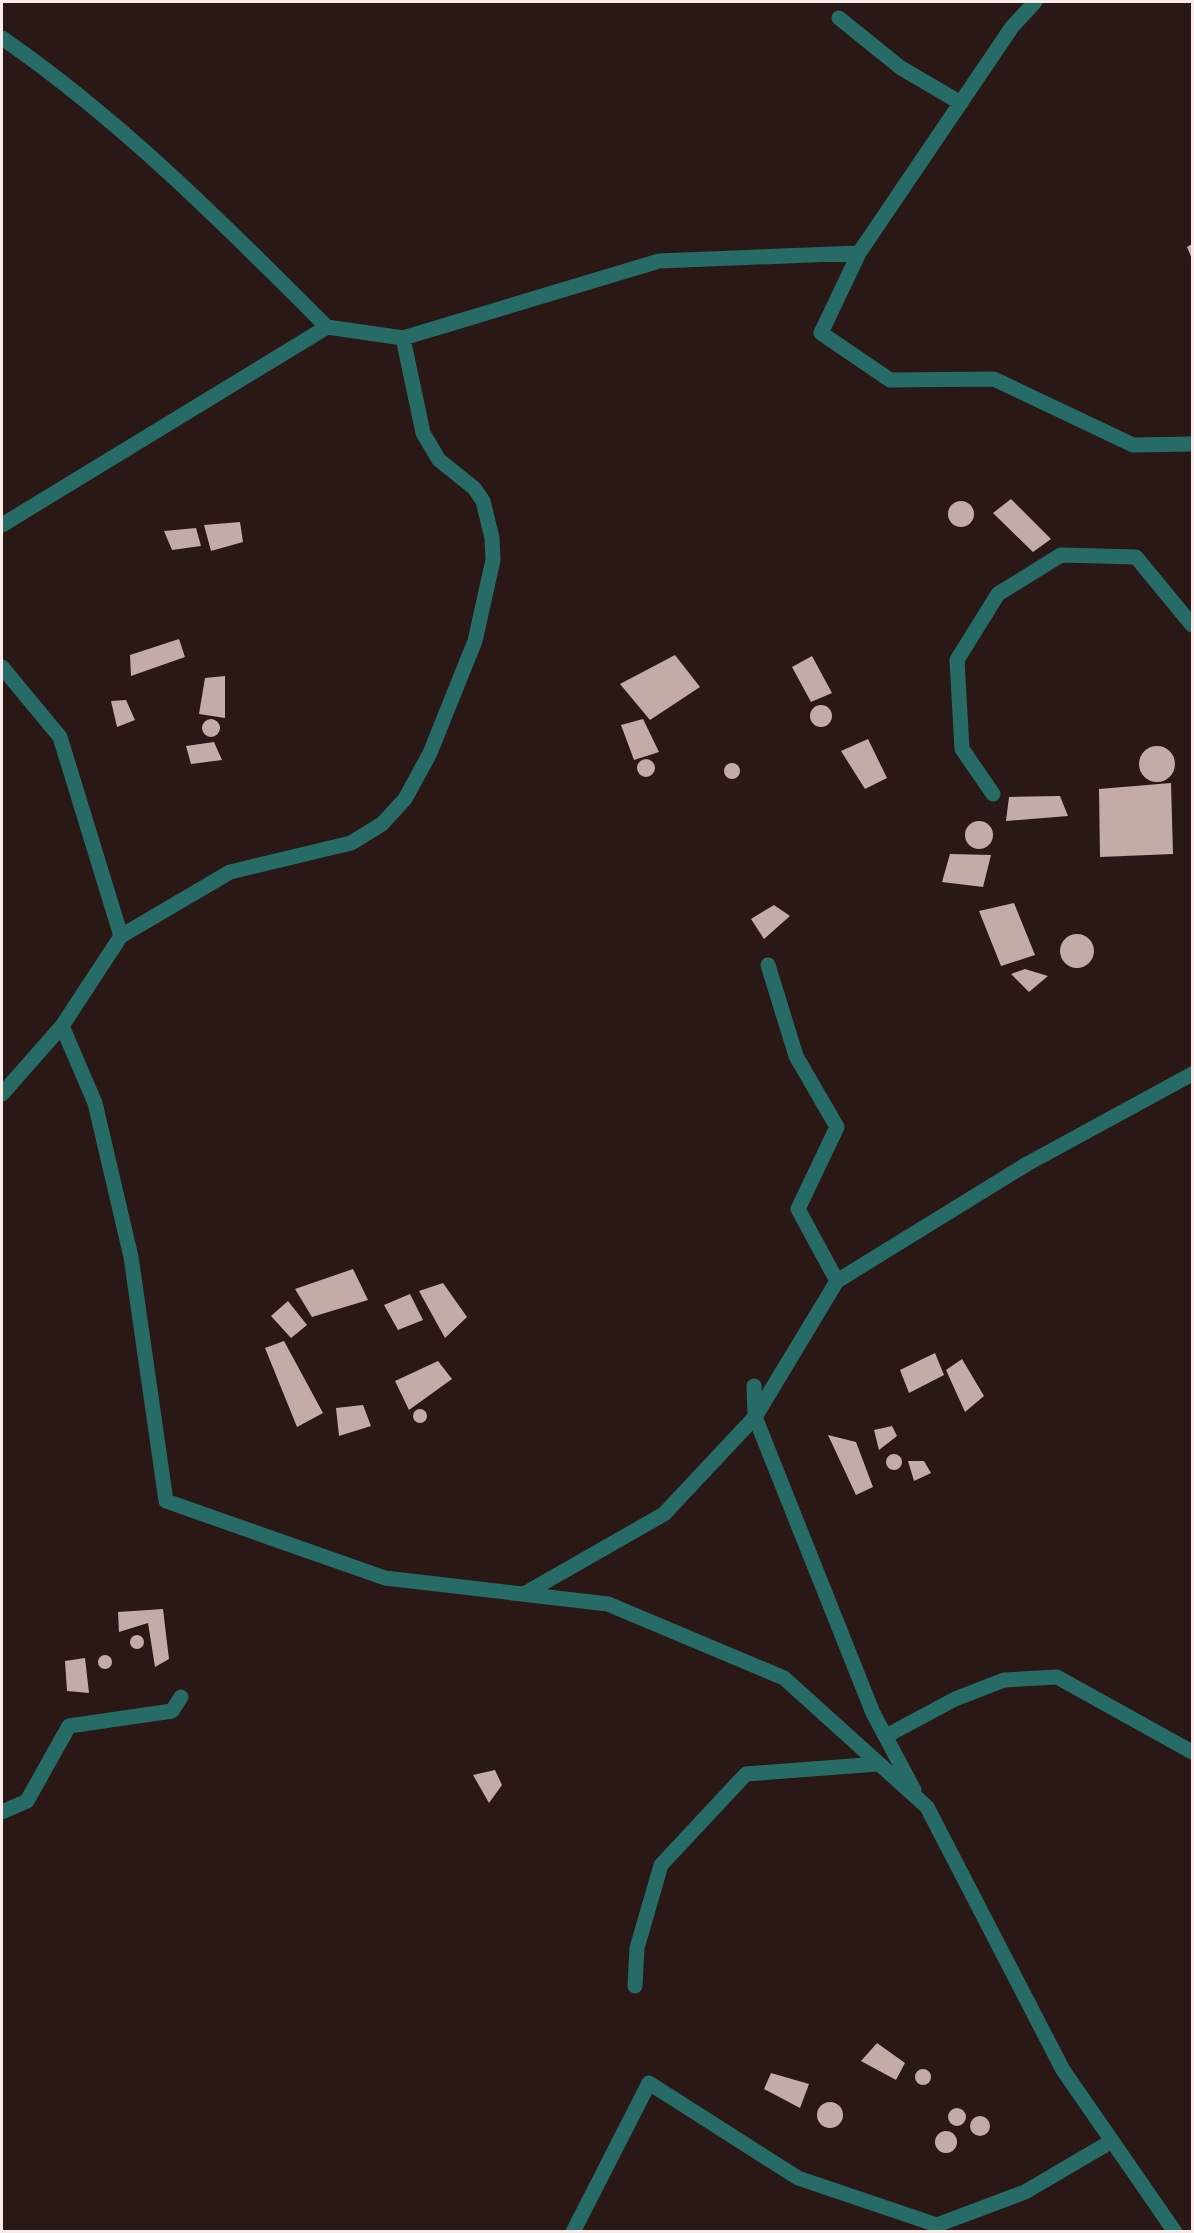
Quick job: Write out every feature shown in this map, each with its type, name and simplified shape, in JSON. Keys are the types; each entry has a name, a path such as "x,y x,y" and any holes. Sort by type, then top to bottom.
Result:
{"street":[{"path":"1035,2 1012,27 859,253 821,333 890,380 994,379 1134,445 1192,444"},
{"path":"839,18 901,68 961,103"},
{"path":"2,38 34,60 182,183 327,327 402,338 659,261 859,253"},
{"path":"2,525 327,327"},
{"path":"2,1094 63,1026 121,936 230,872 351,843 382,824 405,799 430,753 475,641 493,560 492,538 483,501 474,488 439,460 423,433 402,338"},
{"path":"993,794 963,748 957,660 999,594 1061,555 1136,557 1192,625"},
{"path":"2,667 60,737 121,936"},
{"path":"768,964 796,1056 837,1127 798,1209 837,1281"},
{"path":"63,1026 95,1103 131,1257 166,1501 385,1578 608,1604 784,1678 927,1807 1063,2070 1175,2232"},
{"path":"524,1594 664,1514 754,1417 837,1281 1027,1164 1192,1074"},
{"path":"754,1386 754,1417 873,1713 920,1801"},
{"path":"886,1736 955,1699 1004,1680 1057,1677 1192,1752"},
{"path":"2,1812 27,1801 69,1726 172,1711 181,1697"},
{"path":"635,1986 638,1948 661,1865 746,1774 878,1764"},
{"path":"573,2232 649,2083 798,2178 937,2225 1025,2192 1112,2141"}],"building":[{"path":"1192,244 1192,259 1187,247"},
{"path":"1011,499 1051,539 1033,552 993,513"},
{"path":"961,501 970,505 974,514 970,523 961,527 952,523 948,514 952,505"},
{"path":"240,522 243,542 211,551 204,525"},
{"path":"196,528 201,546 172,550 164,531"},
{"path":"179,639 185,657 131,676 130,655"},
{"path":"675,655 700,687 650,720 620,684"},
{"path":"812,656 832,693 811,702 792,667"},
{"path":"225,676 225,718 199,714 205,678"},
{"path":"126,700 135,720 117,727 111,701"},
{"path":"821,705 829,708 832,716 829,724 821,727 813,724 810,716 813,708"},
{"path":"211,719 217,722 220,728 217,734 211,737 205,734 202,728 205,722"},
{"path":"643,719 659,752 634,760 621,725"},
{"path":"868,739 887,778 865,789 841,751"},
{"path":"214,742 222,760 191,764 186,746"},
{"path":"1157,746 1170,751 1175,764 1170,777 1157,782 1144,777 1139,764 1144,751"},
{"path":"646,759 654,764 655,768 650,776 646,777 638,772 637,768 642,760"},
{"path":"729,763 735,763 740,771 738,777 729,779 724,774 724,768"},
{"path":"1171,783 1173,854 1100,857 1099,789"},
{"path":"1060,796 1068,816 1006,821 1009,797"},
{"path":"979,821 989,825 993,835 989,845 979,849 969,845 965,835 969,825"},
{"path":"950,854 991,855 983,887 942,882"},
{"path":"1014,903 1035,955 1001,966 979,911"},
{"path":"774,905 790,916 764,939 751,919"},
{"path":"1077,934 1089,939 1094,951 1089,963 1077,968 1065,963 1060,951 1065,939"},
{"path":"1025,969 1048,976 1029,992 1011,974"},
{"path":"353,1269 368,1300 312,1317 295,1289"},
{"path":"443,1283 467,1317 445,1338 419,1291"},
{"path":"410,1294 423,1320 398,1330 384,1305"},
{"path":"288,1301 307,1325 291,1338 271,1316"},
{"path":"284,1341 323,1413 297,1427 265,1348"},
{"path":"935,1353 944,1375 909,1393 900,1370"},
{"path":"962,1359 984,1396 965,1412 946,1370"},
{"path":"438,1361 452,1379 409,1410 395,1381"},
{"path":"363,1405 371,1426 339,1436 336,1408"},
{"path":"420,1409 425,1411 427,1416 425,1421 420,1423 415,1421 413,1416 415,1411"},
{"path":"892,1426 897,1436 879,1450 874,1430"},
{"path":"828,1435 856,1442 873,1487 856,1495"},
{"path":"894,1454 902,1462 894,1470 886,1462"},
{"path":"908,1461 924,1461 931,1473 914,1481"},
{"path":"163,1609 169,1659 155,1667 148,1623 119,1632 118,1612"},
{"path":"134,1635 140,1635 144,1642 140,1649 134,1649 130,1645 130,1639"},
{"path":"105,1655 110,1657 112,1662 110,1667 105,1669 100,1667 98,1662 100,1657"},
{"path":"85,1658 89,1693 67,1691 65,1661"},
{"path":"495,1770 502,1785 489,1803 473,1775"},
{"path":"877,2043 905,2063 896,2080 861,2061"},
{"path":"923,2069 931,2077 923,2085 915,2077"},
{"path":"771,2073 809,2084 800,2108 764,2089"},
{"path":"830,2102 839,2106 843,2115 839,2124 830,2128 821,2124 817,2115 821,2106"},
{"path":"957,2108 963,2111 966,2117 963,2123 957,2126 951,2123 948,2117 951,2111"},
{"path":"980,2116 987,2119 990,2126 987,2133 980,2136 973,2133 970,2126 973,2119"},
{"path":"946,2131 956,2138 957,2142 950,2152 946,2153 936,2146 935,2142 942,2132"}]}
